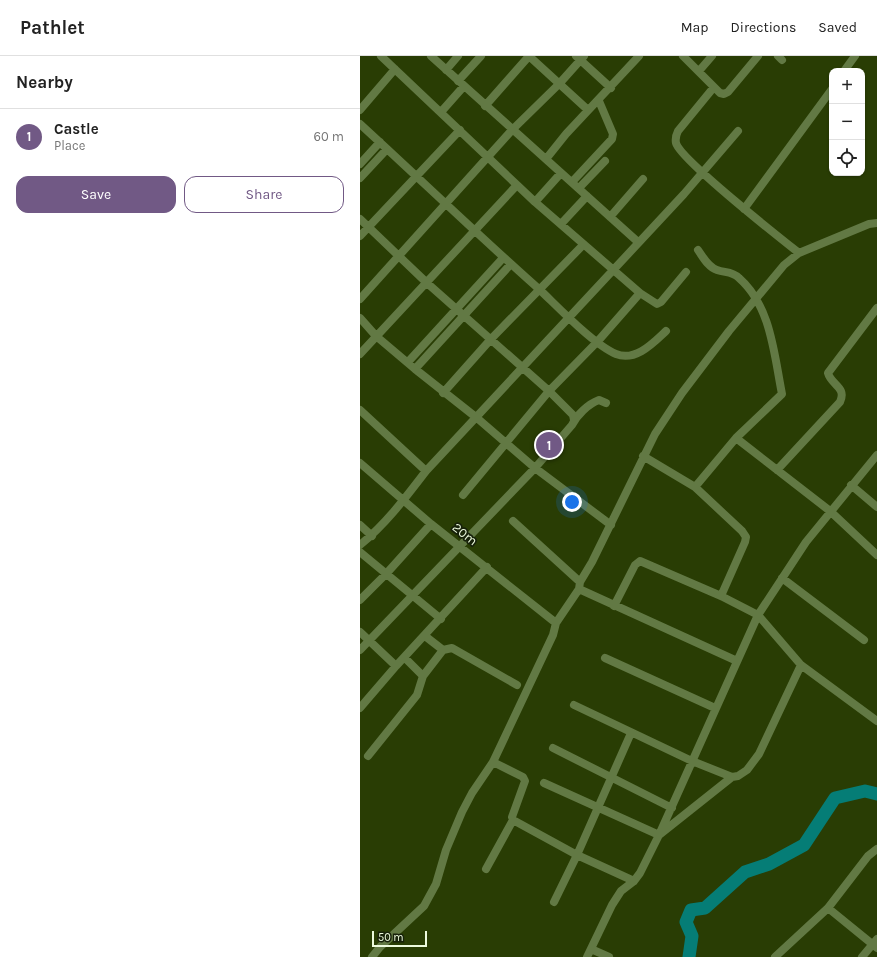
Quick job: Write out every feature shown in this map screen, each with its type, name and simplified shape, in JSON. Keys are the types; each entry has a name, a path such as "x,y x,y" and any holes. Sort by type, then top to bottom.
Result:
{"street":[{"path":"381,56 535,202 612,271 640,293 657,304 661,302 686,272"},
{"path":"431,56 638,242"},
{"path":"446,70 458,56"},
{"path":"441,112 481,56"},
{"path":"485,106 529,56 588,110"},
{"path":"546,159 588,110 599,101 639,56"},
{"path":"683,56 720,93 724,94 728,92 758,56"},
{"path":"699,71 712,56"},
{"path":"846,68 855,56"},
{"path":"360,299 512,130 559,84 580,57 611,88"},
{"path":"360,110 395,69"},
{"path":"714,87 676,137 676,144 703,173 744,209 799,253"},
{"path":"744,209 829,92"},
{"path":"572,182 612,139 613,134 599,101"},
{"path":"360,124 418,176 503,258 570,318 598,341 617,354 629,354 646,349 666,331"},
{"path":"360,236 460,130"},
{"path":"360,545 372,536 404,501 426,471 524,368 638,242 703,173 738,132"},
{"path":"360,164 380,142"},
{"path":"360,178 387,149"},
{"path":"579,188 605,161"},
{"path":"535,202 561,173"},
{"path":"610,217 643,179"},
{"path":"360,354 475,232 517,185"},
{"path":"561,224 587,196"},
{"path":"360,219 427,283 549,391 573,415 574,420"},
{"path":"372,957 380,946 424,906 436,884 446,850 462,812 472,793 493,762 553,635 556,623 579,586 655,434 682,393 784,265 799,253 869,224 877,223"},
{"path":"443,392 491,339 583,245"},
{"path":"695,487 736,438 782,394 764,313 757,299 748,285 728,271 717,270 711,266 698,250"},
{"path":"408,362 503,258"},
{"path":"414,369 510,264"},
{"path":"463,495 549,391 598,341 640,293"},
{"path":"777,470 840,402 843,396 842,391 829,377 828,373 876,310"},
{"path":"360,318 376,336 408,362 414,369 477,418 535,468 610,525"},
{"path":"360,650 369,639 414,596 535,468 572,425 574,420 592,402 599,400 606,403"},
{"path":"360,410 426,471"},
{"path":"736,438 830,511 877,555"},
{"path":"587,957 621,890 634,881 659,835 758,615 806,542 877,455"},
{"path":"643,456 695,487 742,531 746,537 746,542 721,596"},
{"name":"20m","path":"360,463 431,524 556,623"},
{"path":"852,486 877,507"},
{"path":"513,521 579,586 614,606 737,661"},
{"path":"360,600 386,574 431,524"},
{"path":"360,525 372,536"},
{"path":"360,552 441,618"},
{"path":"614,606 635,565 640,561 721,596 758,615 801,665 877,721"},
{"path":"360,708 396,666 405,658 487,567"},
{"path":"782,578 864,640"},
{"path":"360,632 396,666"},
{"path":"425,636 443,650"},
{"path":"368,756 417,695 423,676 443,650 452,648 517,685"},
{"path":"405,658 423,676"},
{"path":"605,658 715,708"},
{"path":"659,835 732,777 738,776 747,770 759,754 801,665"},
{"path":"574,705 692,761 732,777"},
{"path":"554,902 577,855 631,733"},
{"path":"553,748 672,808"},
{"path":"486,870 513,820 512,817 525,781 523,777 493,762"},
{"path":"544,783 659,835"},
{"path":"513,820 577,855 634,881"},
{"path":"776,957 828,908 868,856 877,849"},
{"path":"828,908 876,944 862,957"},
{"path":"591,949 609,957"}],"waterway":[{"path":"689,957 692,936 686,922 691,910 705,908 745,872 769,864 804,845 835,798 865,791 877,794"}],"place":[{"name":"Castle","path":"549,445"}]}
